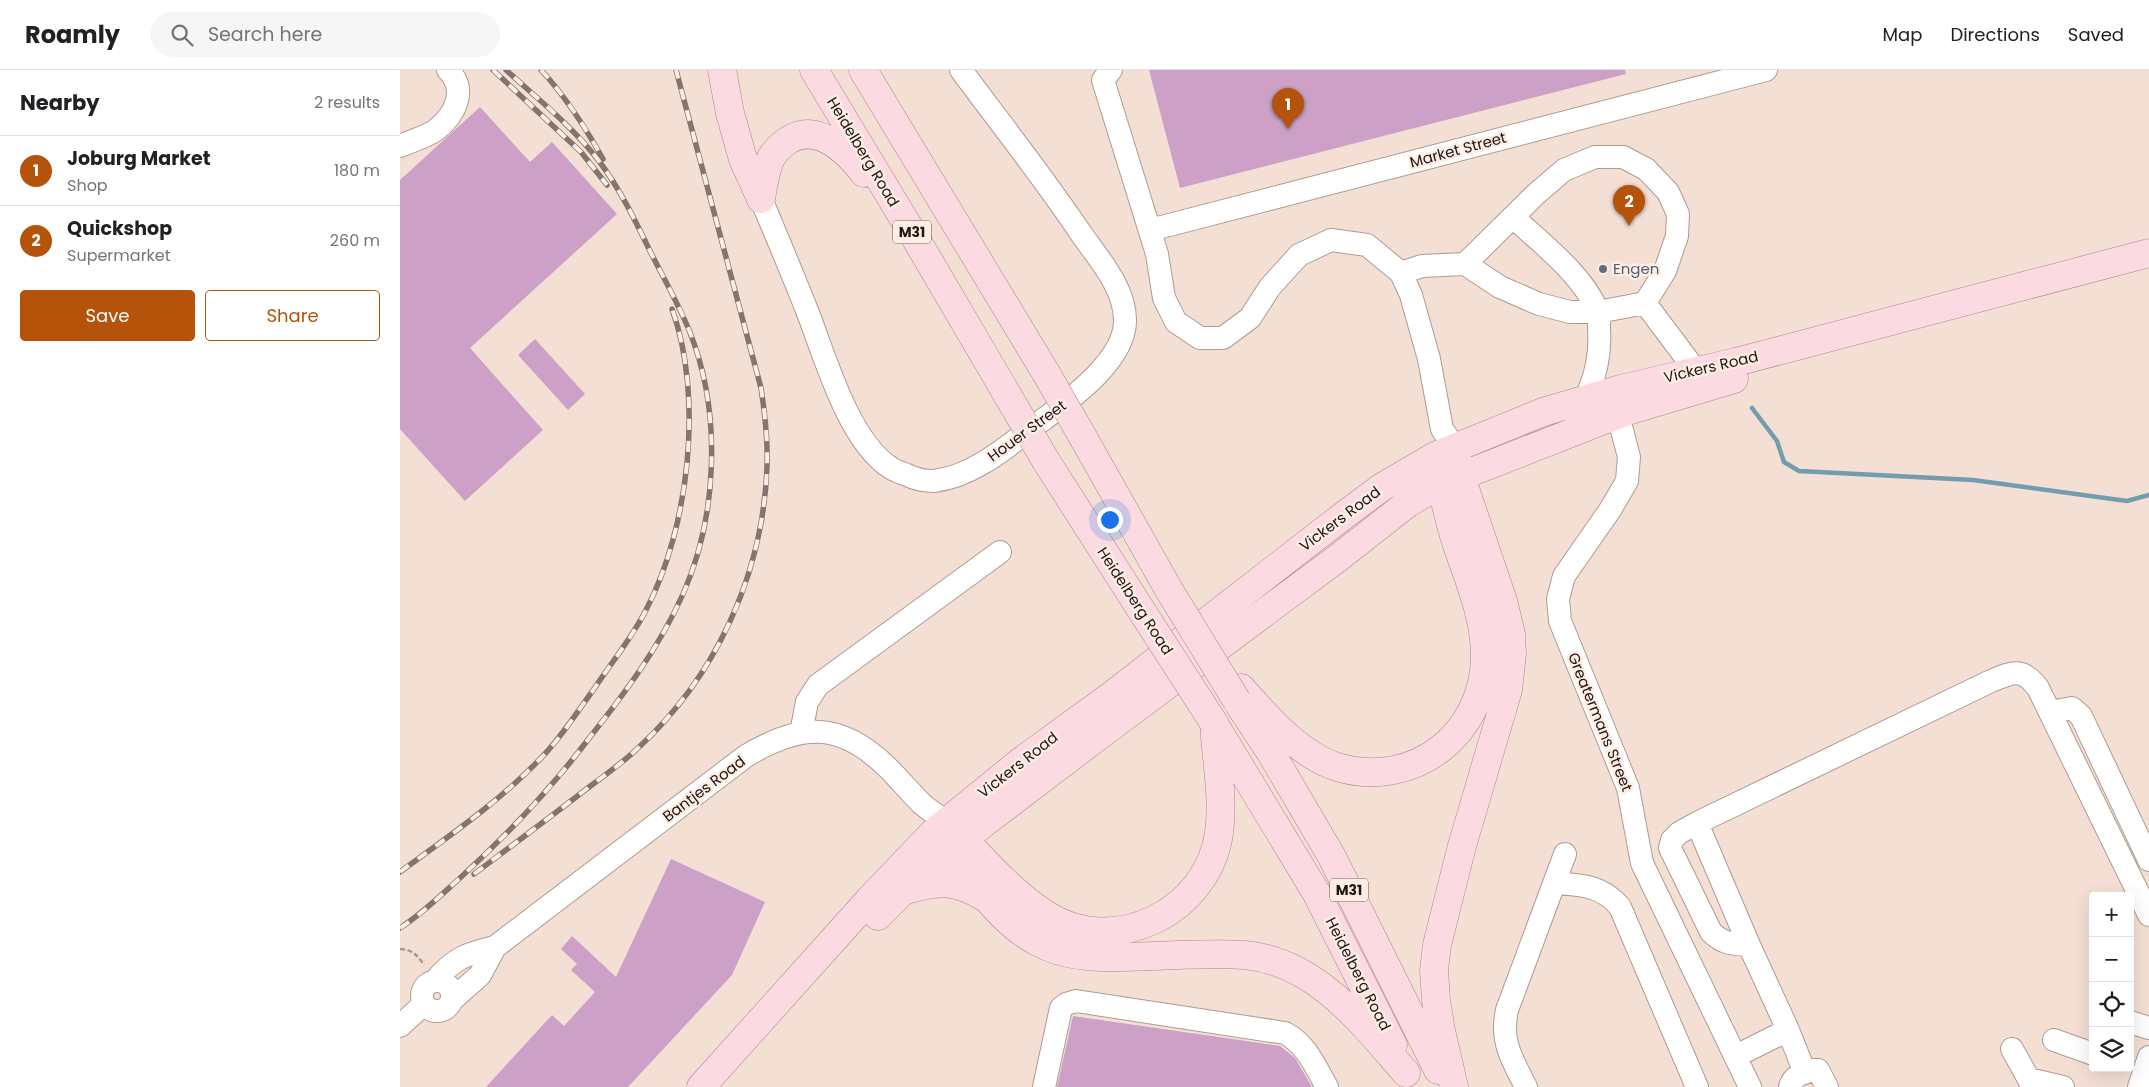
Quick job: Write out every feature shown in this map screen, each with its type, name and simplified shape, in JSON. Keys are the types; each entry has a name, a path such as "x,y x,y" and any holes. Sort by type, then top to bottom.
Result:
{"main road":[{"path":"722,70 730,113 743,159 761,199"},
{"name":"Heidelberg Road","path":"814,70 916,238 1046,461 1214,724 1317,894 1409,1080"},
{"name":"Heidelberg Road","path":"863,70 1046,373 1169,590 1239,694 1332,857 1447,1087"},
{"path":"761,199 766,172 772,156 780,146 792,138 805,134 814,135 829,140 854,161 916,238"},
{"name":"Vickers Road","path":"722,1087 903,891 948,836 1020,762 1112,694 1343,516 1444,444 1480,436 1586,398 1736,362 2149,254"},
{"name":"Vickers Road","path":"701,1087 875,893 948,836 1004,808 1408,503 1451,481 1618,415 1744,376 2149,270"},
{"path":"1239,694 1268,717 1297,744 1336,766 1358,772 1400,768 1425,759 1440,750 1454,738 1471,714 1480,694 1485,657 1485,639 1477,606 1456,541 1451,481 1444,444"},
{"path":"1451,481 1503,601 1511,634 1512,654 1508,690 1436,945 1434,970 1436,1000 1454,1087"},
{"path":"1397,511 1417,512 1430,517 1456,541"},
{"path":"948,836 994,870 1045,915 1061,923 1077,927 1116,931 1134,928 1168,913 1194,889 1206,872 1215,851 1219,832 1219,797 1214,724"},
{"path":"994,870 994,834 1004,808"},
{"path":"948,836 991,902 1024,934 1046,946 1089,957 1204,954 1246,955 1293,969 1319,983 1341,1001 1409,1080"},
{"path":"903,891 943,882 966,887 991,902"}],"street":[{"path":"400,146 435,130 452,114 458,100 459,88 455,77 448,70"},
{"name":"Houer Street","path":"761,199 838,391 856,428 872,450 890,468 931,481 951,478 973,469 1078,394 1109,360 1122,340 1125,321 1122,301 1111,278 1061,204 961,70"},
{"path":"1111,70 1103,80 1157,254 1164,298 1176,322 1200,338 1222,338 1250,318 1270,287 1299,255 1331,240 1366,245 1401,273 1411,295 1429,358 1444,444"},
{"name":"Market Street","path":"1150,230 1766,70"},
{"path":"1401,273 1422,266 1465,264 1500,287 1538,304 1570,312 1598,312 1645,303 1665,271 1677,236 1678,214 1668,192 1646,169 1623,156 1595,157 1564,170 1536,194 1465,264"},
{"path":"1513,217 1570,271 1590,295 1598,312 1600,358 1586,398"},
{"path":"1645,303 1696,371"},
{"name":"Greatermans Street","path":"1618,415 1629,457 1627,480 1610,510 1564,576 1558,599 1560,621 1628,788 1642,863 1750,1087"},
{"path":"800,733 807,702 818,685 1000,552"},
{"path":"1749,946 1727,944 1718,940 1711,932 1675,861 1670,848 1672,840 1679,833 1697,823 2006,675 2016,672 2029,676 2038,688 2149,915"},
{"path":"2050,712 2072,708 2081,716 2149,860"},
{"name":"Bantjes Road","path":"428,992 448,966 456,960 494,947 746,756 767,743 800,733 828,732 846,737 865,748 887,767 922,804 948,836"},
{"path":"1697,823 1749,946 1788,1030 1797,1080 1811,1069 1818,1070 1827,1087"},
{"path":"1526,1087 1509,1052 1504,1026 1507,1010 1564,854"},
{"path":"1554,883 1580,885 1600,890 1610,896 1620,908 1697,1087"},
{"name":"Bantjes Road","path":"400,1006 428,992 441,982 451,989 452,1000 480,975 494,947"},
{"path":"400,1026 428,992"},
{"path":"1044,1087 1061,1008 1066,1004 1076,1001 1285,1033 1296,1039 1305,1048 1327,1087"},
{"path":"2134,1023 2149,1028"},
{"path":"1736,1056 1788,1030"},
{"path":"2054,1040 2089,1053"},
{"path":"2012,1049 2031,1083 2063,1087"}],"path":[{"path":"400,949 406,949 418,955 426,968 428,992"}],"building":[{"path":"1149,70 1625,70 1626,74 1180,188"},
{"path":"480,107 530,162 552,142 617,214 470,348 543,430 465,501 400,429 400,180"},
{"path":"535,339 585,394 568,410 518,355"},
{"path":"671,859 765,902 732,975 628,1087 486,1087 552,1015 564,1026 595,992 571,970 577,964 561,949 572,936 616,977"},
{"path":"1073,1016 1280,1046 1295,1058 1312,1087 1057,1087"}],"waterway":[{"path":"1752,408 1777,441 1784,462 1799,471 1973,480 2127,501 2149,495"}],"railway":[{"path":"493,70 581,152 607,185"},
{"path":"400,928 423,911 460,878 528,811 560,775 629,686 664,632 683,594 695,563 709,497 712,463 711,428 707,394 700,361 680,310 627,205 599,161 567,125 506,70"},
{"path":"541,70 575,113 603,159"},
{"path":"474,874 623,761 665,721 690,690 712,656 730,621 745,584 756,546 764,507 767,467 766,428 761,388 676,70"},
{"path":"400,872 491,804 525,774 548,750 569,725 646,610 661,577 673,541 682,502 687,462 689,421 687,382 682,344 672,309"}],"place":[{"name":"Joburg Market","path":"1288,129"},
{"name":"Quickshop","path":"1629,226"},
{"name":"Engen","path":"1603,269"}]}
